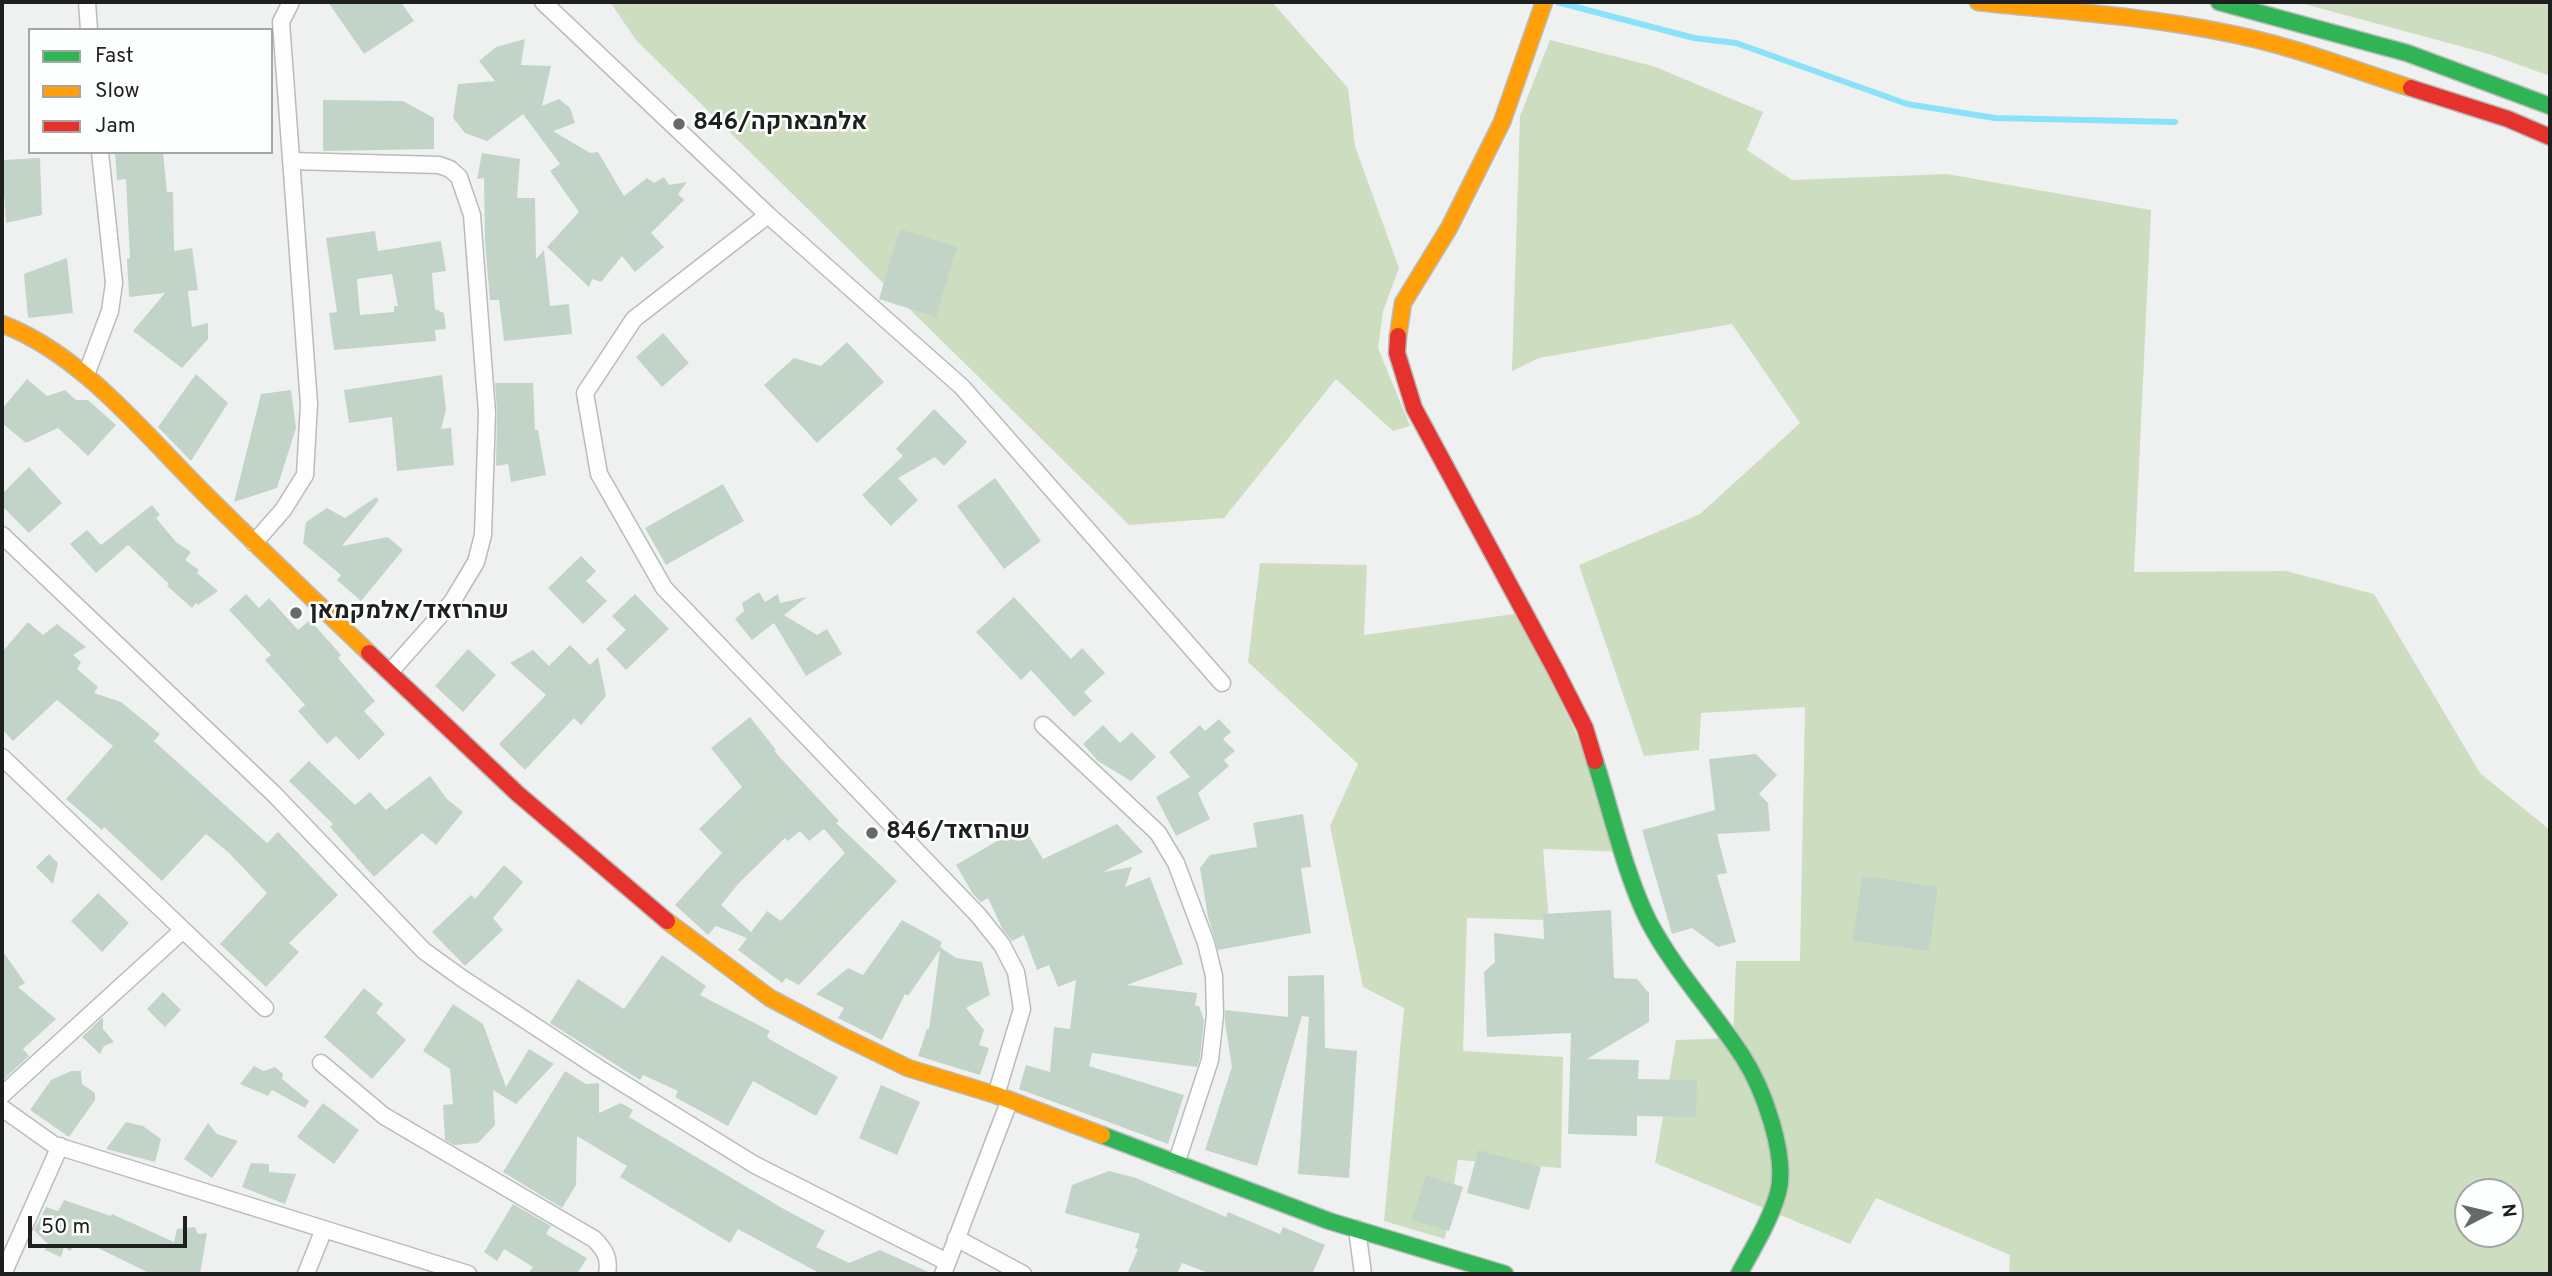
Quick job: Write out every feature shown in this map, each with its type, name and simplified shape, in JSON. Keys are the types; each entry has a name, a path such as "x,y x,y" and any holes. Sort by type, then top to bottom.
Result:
{"street":[{"path":"86,2 89,28"},
{"path":"254,542 284,510 305,475 309,404 281,22 291,2"},
{"path":"542,2 768,215 962,387 1222,684"},
{"path":"1544,2 1502,122 1448,228 1403,303 1398,324 1397,352 1414,408 1585,728 1628,867 1648,920 1672,961 1744,1059 1763,1100 1777,1140 1781,1166 1778,1192 1739,1274"},
{"path":"1978,2 2176,24 2229,33 2286,48 2508,119 2550,137"},
{"path":"2218,2 2407,53 2550,106"},
{"path":"86,375 110,311 114,283 100,154"},
{"path":"291,161 439,165 450,169 459,177 472,215 487,413 483,535 475,562 452,602 431,629 390,672"},
{"path":"2,535 275,795 424,951 600,1069 755,1165 945,1268 1002,1098 1022,1009 1016,972 1002,945 978,915 664,588 599,474 586,393 592,382 634,319 768,215"},
{"path":"2,324 28,334 86,375 254,542 518,794 628,889 696,944 770,998 908,1068 1002,1098 1357,1229 1505,1274"},
{"path":"1044,724 1158,833 1176,863 1206,943 1214,976 1215,1015 1210,1060 1176,1164"},
{"path":"2,757 265,1008"},
{"path":"2,1095 183,930"},
{"path":"321,1063 384,1116 594,1239 604,1249 608,1259 607,1274"},
{"path":"2,1108 60,1146 468,1274"},
{"path":"3,1274 60,1146"},
{"path":"306,1274 324,1229"},
{"path":"1357,1229 1363,1274"},
{"path":"956,1238 1023,1274"}],"green space":[{"path":"610,2 1272,2 1348,88 1355,146 1399,268 1383,311 1378,348 1410,426 1393,431 1336,379 1224,518 1129,525 636,40"},
{"path":"2297,2 2550,2 2550,76 2489,54"},
{"path":"1550,40 1653,66 1763,112 1747,150 1792,180 1947,174 2151,210 2134,572 2286,571 2374,594 2480,773 2550,830 2550,1274 2009,1274 2010,1255 1876,1198 1850,1244 1655,1163 1676,1040 1733,1038 1736,961 1800,961 1805,707 1701,713 1699,750 1644,756 1579,565 1700,514 1800,423 1732,324 1539,358 1512,371 1520,116"},
{"path":"1260,563 1367,565 1364,635 1514,614 1538,647 1628,852 1543,849 1549,920 1467,918 1463,1051 1563,1057 1561,1168 1458,1160 1445,1239 1384,1221 1404,1008 1363,987 1330,826 1358,764 1248,662"}],"building":[{"path":"328,2 401,2 414,21 364,54"},
{"path":"525,39 521,65 551,66 542,106 559,99 570,108 575,123 553,131 590,153 598,152 624,196 647,178 654,183 664,177 669,185 687,182 678,194 684,200 651,233 664,247 635,272 622,256 601,282 592,279 589,287 547,247 579,212 550,171 560,164 523,114 487,141 465,133 453,118 458,84 495,81 479,61 496,47"},
{"path":"323,100 403,101 434,118 434,149 323,151"},
{"path":"482,153 520,159 517,198 535,198 536,259 544,250 550,306 569,304 572,334 504,341 499,300 490,300 485,242 484,178 477,179"},
{"path":"115,154 163,154 167,192 173,192 174,251 192,248 198,290 188,291 192,327 208,323 208,339 182,368 133,331 165,293 129,297 126,179 117,180"},
{"path":"40,158 42,215 6,223 2,160"},
{"path":"900,229 957,247 936,317 879,299"},
{"path":"375,231 378,251 441,241 446,271 432,273 435,309 444,313 446,329 435,330 436,341 334,350 329,313 337,312 326,238","holes":["392,274 398,306 394,306 394,312 360,315 357,279"]},
{"path":"67,258 73,313 28,318 24,274"},
{"path":"663,333 689,363 662,387 636,357"},
{"path":"847,342 884,382 817,443 764,385 794,358 821,366"},
{"path":"196,374 228,403 191,461 158,427"},
{"path":"442,375 446,410 441,429 451,428 454,465 397,471 392,417 349,423 344,390"},
{"path":"27,379 47,396 65,390 76,400 88,400 116,425 88,456 58,428 26,443 2,423 2,409"},
{"path":"495,383 533,383 535,430 538,430 546,475 511,482 508,464 496,466"},
{"path":"291,390 296,428 277,488 234,502 261,394"},
{"path":"934,409 967,442 944,466 935,457 898,478 918,500 891,526 862,495 903,456 896,449"},
{"path":"29,467 62,503 29,533 2,506 2,494"},
{"path":"995,478 1041,541 1004,569 957,506"},
{"path":"723,484 744,521 666,565 645,528"},
{"path":"376,497 379,500 342,546 388,537 403,550 361,601 337,580 341,575 303,543 306,522 327,508 345,518"},
{"path":"152,505 160,515 156,518 176,542 191,552 185,560 199,570 197,573 218,591 192,608 128,545 96,573 70,544 87,530 101,545"},
{"path":"581,556 596,571 586,581 607,601 583,624 548,588"},
{"path":"759,592 765,602 778,594 780,603 807,597 784,615 817,635 827,629 842,654 806,676 774,623 752,640 735,619 744,611 742,603"},
{"path":"246,594 259,608 269,598 298,630 310,620 341,655 338,658 375,701 364,711 385,734 359,760 336,736 327,744 298,711 305,705 265,660 271,655 229,610"},
{"path":"635,594 669,629 626,670 606,649 626,630 612,616"},
{"path":"1014,597 1071,659 1082,648 1105,673 1084,692 1092,701 1074,717 1031,670 1021,680 976,632"},
{"path":"28,622 43,635 57,624 86,647 73,655 81,662 77,669 98,687 94,693 121,702 160,734 154,741 267,843 278,832 338,895 289,943 299,952 266,987 220,944 267,893 228,852 206,834 162,881 104,827 102,830 66,799 113,746 57,700 13,741 2,729 2,652"},
{"path":"570,645 590,665 598,657 606,696 581,725 574,718 525,770 499,744 546,695 510,663 533,650 549,666"},
{"path":"468,649 496,675 463,712 435,686"},
{"path":"750,717 776,750 774,751 839,821 836,823 897,881 799,985 786,978 782,983 738,950 747,938 716,926 708,935 675,905 722,853 699,829 742,787 711,748","holes":["824,829 845,853 781,921 767,911 751,932 721,905 738,884 785,838 788,841 800,831 809,841"]},
{"path":"1219,719 1231,732 1223,739 1235,751 1224,760 1229,766 1198,793 1210,819 1176,836 1156,797 1190,777 1169,752 1200,725 1205,731"},
{"path":"1103,725 1120,743 1132,732 1156,757 1131,781 1098,761 1083,744"},
{"path":"1756,754 1777,775 1759,794 1768,803 1770,831 1717,834 1727,873 1717,875 1736,942 1718,947 1692,928 1672,934 1642,830 1715,810 1709,759"},
{"path":"309,761 355,805 370,792 386,810 430,776 447,799 463,812 436,845 422,833 374,877 330,827 333,824 289,781"},
{"path":"1303,814 1311,867 1301,868 1311,933 1218,950 1208,917 1200,868 1210,855 1257,847 1253,823"},
{"path":"1117,824 1143,852 1103,872 1132,867 1125,887 1150,877 1183,964 1127,985 1197,993 1195,1006 1199,1006 1204,1020 1200,1058 1197,1067 1092,1053 1089,1066 1184,1095 1168,1144 1019,1089 1026,1065 1050,1072 1054,1027 1070,1029 1076,980 1058,987 1049,965 1037,970 1024,935 1012,941 1003,930 988,898 981,902 973,894 956,865 1023,826 1043,859"},
{"path":"49,854 58,863 53,884 36,867"},
{"path":"504,865 523,882 493,918 503,930 465,966 432,932 471,895 475,899"},
{"path":"1862,876 1938,887 1929,951 1853,941"},
{"path":"98,893 129,923 102,952 71,921"},
{"path":"1611,910 1614,978 1637,979 1649,993 1649,1022 1587,1059 1639,1060 1638,1079 1697,1080 1696,1117 1637,1116 1637,1136 1568,1134 1571,1033 1487,1037 1484,972 1495,962 1494,933 1544,939 1543,914"},
{"path":"902,920 942,942 940,947 956,958 982,962 990,995 966,1008 984,1030 979,1045 989,1048 980,1075 918,1056 929,1029 940,950 908,996 905,994 882,1040 838,1018 844,1008 816,994 848,968 863,975"},
{"path":"2,950 25,983 18,987 56,1019 23,1049 29,1056 2,1081"},
{"path":"662,955 706,986 700,995 770,1031 767,1036 769,1039 838,1077 816,1116 753,1081 728,1126 675,1097 678,1091 643,1075 640,1080 550,1023 578,979 624,1009"},
{"path":"1324,975 1325,1048 1357,1051 1349,1178 1298,1174 1309,1017 1302,1016 1257,1166 1205,1150 1232,1067 1225,1010 1288,1017 1288,976"},
{"path":"364,988 383,1004 376,1013 406,1040 372,1079 324,1037"},
{"path":"163,992 181,1010 165,1027 147,1009"},
{"path":"453,1004 483,1024 506,1087 529,1049 554,1064 516,1104 493,1090 495,1125 478,1143 454,1145 445,1140 443,1105 453,1104 450,1069 423,1051"},
{"path":"103,1017 103,1029 114,1042 104,1046 100,1054 82,1037"},
{"path":"254,1066 264,1071 275,1067 283,1074 282,1079 309,1101 305,1108 272,1090 268,1096 240,1084"},
{"path":"71,1071 81,1071 82,1084 95,1093 95,1100 69,1137 30,1110 51,1080"},
{"path":"565,1071 586,1084 599,1083 599,1113 621,1103 633,1110 629,1117 825,1231 816,1247 849,1263 880,1250 933,1274 821,1274 738,1229 730,1243 620,1177 627,1166 577,1136 576,1185 562,1208 503,1172"},
{"path":"881,1085 920,1102 897,1155 859,1138"},
{"path":"323,1103 359,1130 334,1164 297,1137"},
{"path":"126,1122 143,1126 161,1139 155,1162 106,1149"},
{"path":"208,1123 217,1134 238,1141 212,1178 184,1159"},
{"path":"1478,1150 1541,1167 1529,1210 1467,1193"},
{"path":"251,1163 269,1164 269,1172 296,1174 285,1204 242,1187"},
{"path":"1109,1171 1136,1178 1226,1217 1228,1212 1280,1234 1283,1227 1325,1245 1312,1274 1211,1274 1182,1263 1177,1274 1127,1274 1138,1249 1135,1248 1140,1234 1065,1213 1072,1185"},
{"path":"1426,1175 1463,1187 1449,1231 1412,1220"},
{"path":"64,1200 111,1216 112,1214 174,1242 177,1229 195,1227 198,1234 207,1233 200,1274 151,1274 94,1246 76,1244 70,1251 64,1247 61,1257 45,1250 48,1244 34,1230 46,1207 58,1211"},
{"path":"513,1204 551,1226 546,1234 587,1258 577,1274 528,1274 533,1267 504,1249 497,1261 484,1252"}],"waterway":[{"path":"1557,2 1694,38 1736,43 1907,104 1995,118 2175,122"}],"traffic: fast":[{"path":"2219,2 2407,53 2550,106"},
{"path":"1595,761 1626,864 1649,922 1670,957 1751,1070 1772,1123 1780,1160 1778,1193 1766,1224 1739,1274"},
{"path":"1102,1135 1329,1221 1505,1274"}],"traffic: slow":[{"path":"1398,336 1403,303 1449,228 1502,122 1544,2"},
{"path":"1978,2 2134,18 2227,33 2297,51 2411,88"},
{"path":"2,324 31,337 58,354 109,396 222,511 369,653"},
{"path":"667,921 770,998 840,1035 908,1068 996,1095 1102,1135"}],"traffic: jam":[{"path":"2411,88 2508,119 2550,137"},
{"path":"1398,336 1397,353 1414,408 1556,671 1585,728 1595,761"},
{"path":"369,653 518,794 667,921"}],"place":[{"name":"אלמבארקה/846","path":"679,124"},
{"name":"שהרזאד/אלמקמאן","path":"296,613"},
{"name":"846/שהרזאד","path":"872,833"}]}
